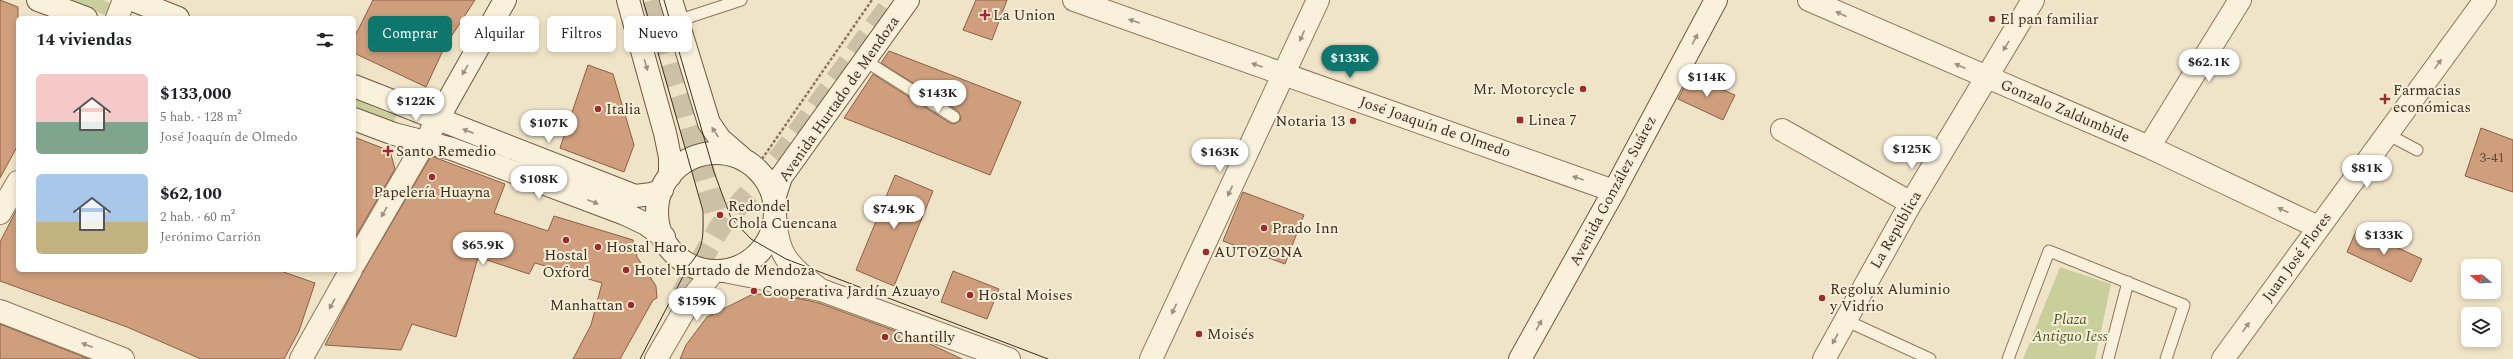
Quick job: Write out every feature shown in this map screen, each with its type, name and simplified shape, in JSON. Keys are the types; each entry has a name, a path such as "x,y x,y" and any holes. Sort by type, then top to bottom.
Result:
{"street":[{"path":"38,0 81,16"},
{"path":"118,16 124,0"},
{"path":"133,0 173,16"},
{"path":"356,256 424,142 505,0"},
{"path":"628,0 665,133 670,157 666,183 658,206 658,222 664,237 673,252 689,265 821,290 1009,359"},
{"path":"671,0 676,16"},
{"name":"Avenida Hurtado de Mendoza","path":"775,206 781,177 908,0"},
{"name":"José Joaquín de Olmedo","path":"1074,0 1614,191"},
{"path":"1151,359 1318,0"},
{"name":"Avenida González Suárez","path":"1520,359 1614,191 1716,0"},
{"name":"Gonzalo Zaldumbide","path":"1809,0 1986,78 2022,91 2149,147 2318,227"},
{"name":"La República","path":"1824,359 1912,203 2033,0"},
{"path":"2149,147 2240,0"},
{"name":"Juan José Flores","path":"2223,359 2484,0"},
{"path":"687,52 709,123 720,139 764,177 775,206 776,232 781,252 797,272 821,290"},
{"path":"356,87 635,196 652,194 666,183 681,164 696,157 709,154 728,154 749,164"},
{"path":"356,120 394,134 452,149 625,214 646,224 664,237"},
{"path":"1782,130 1912,203"},
{"path":"0,213 16,185"},
{"path":"656,359 691,299 719,271 750,261 760,252 768,240 775,206"},
{"path":"301,359 346,272"},
{"path":"0,311 123,359"}],"lane":[{"path":"692,16 741,0"},
{"path":"864,60 954,117"},
{"path":"2387,134 2417,150"},
{"path":"2008,359 2049,250 2184,305 2166,359"},
{"path":"2108,359 2128,282"},
{"path":"1845,320 1930,359"}],"path":[{"name":"Avenida Hurtado de Mendoza","path":"749,164 872,0"}],"green space":[{"path":"66,0 103,0 112,4 108,16"},
{"path":"356,100 396,116 391,128 356,114"},
{"name":"Plaza Antiguo Iess","path":"2060,267 2111,284 2095,359 2023,359"}],"building":[{"path":"0,0 18,7 18,16 16,16 16,149 0,178"},
{"path":"373,0 475,0 465,16 460,16 460,23 452,35 452,16 368,16 368,52 442,52 426,87 356,54 356,34"},
{"path":"976,0 1007,0 992,40 963,30"},
{"path":"889,51 1021,102 990,175 844,118 873,74 950,123 954,124 960,121 961,117 958,111 881,63"},
{"name":"Italia","path":"588,65 613,74 634,145 624,172 560,148"},
{"path":"1690,76 1735,95 1723,120 1678,99"},
{"path":"2481,128 2513,140 2513,192 2465,176"},
{"path":"356,138 390,151 395,169 356,236"},
{"path":"431,156 505,184 494,213 548,231 554,216 633,240 637,257 656,286 657,298 653,300 620,359 573,359 591,325 602,283 535,263 529,274 478,257 456,337 412,324 401,350 325,345 363,272"},
{"path":"895,175 933,191 894,286 856,270"},
{"name":"Prado Inn","path":"1243,192 1304,215 1285,264 1223,241"},
{"path":"16,211 16,272 284,272 315,283 299,331 284,359 201,359 127,327 0,281 0,242"},
{"path":"2357,229 2422,259 2411,282 2347,252"},
{"name":"Hostal Moises","path":"953,271 999,289 987,319 941,302"},
{"path":"773,293 819,303 928,343 962,359 680,359 686,345 707,317 751,295"},
{"path":"0,324 89,359 0,359"}],"tunnel":[{"path":"653,0 720,227"},
{"path":"682,294 720,227 781,156 894,0"}],"tram line":[{"path":"640,359 689,265 698,253 702,240 703,227 703,211 643,0"},
{"path":"664,0 714,172 731,218 751,239 786,259 1048,359"}],"place":[{"name":"La Union","path":"985,15"},
{"name":"El pan familiar","path":"1992,19"},
{"name":"Mr. Motorcycle","path":"1583,89"},
{"name":"Farmacias económicas","path":"2385,99"},
{"name":"Italia","path":"598,109"},
{"name":"Linea 7","path":"1520,120"},
{"name":"Notaria 13","path":"1353,121"},
{"name":"Santo Remedio","path":"388,151"},
{"name":"Papelería Huayna","path":"432,177"},
{"name":"Redondel Chola Cuencana","path":"720,215"},
{"name":"Prado Inn","path":"1264,228"},
{"name":"Hostal Oxford","path":"566,240"},
{"name":"Hostal Haro","path":"598,247"},
{"name":"AUTOZONA","path":"1206,252"},
{"name":"Hotel Hurtado de Mendoza","path":"626,270"},
{"name":"Cooperativa Jardín Azuayo","path":"754,291"},
{"name":"Hostal Moises","path":"970,295"},
{"name":"Regolux Aluminio y Vidrio","path":"1822,298"},
{"name":"Manhattan","path":"631,305"},
{"name":"Moisés","path":"1199,334"},
{"name":"Chantilly","path":"885,337"}]}
